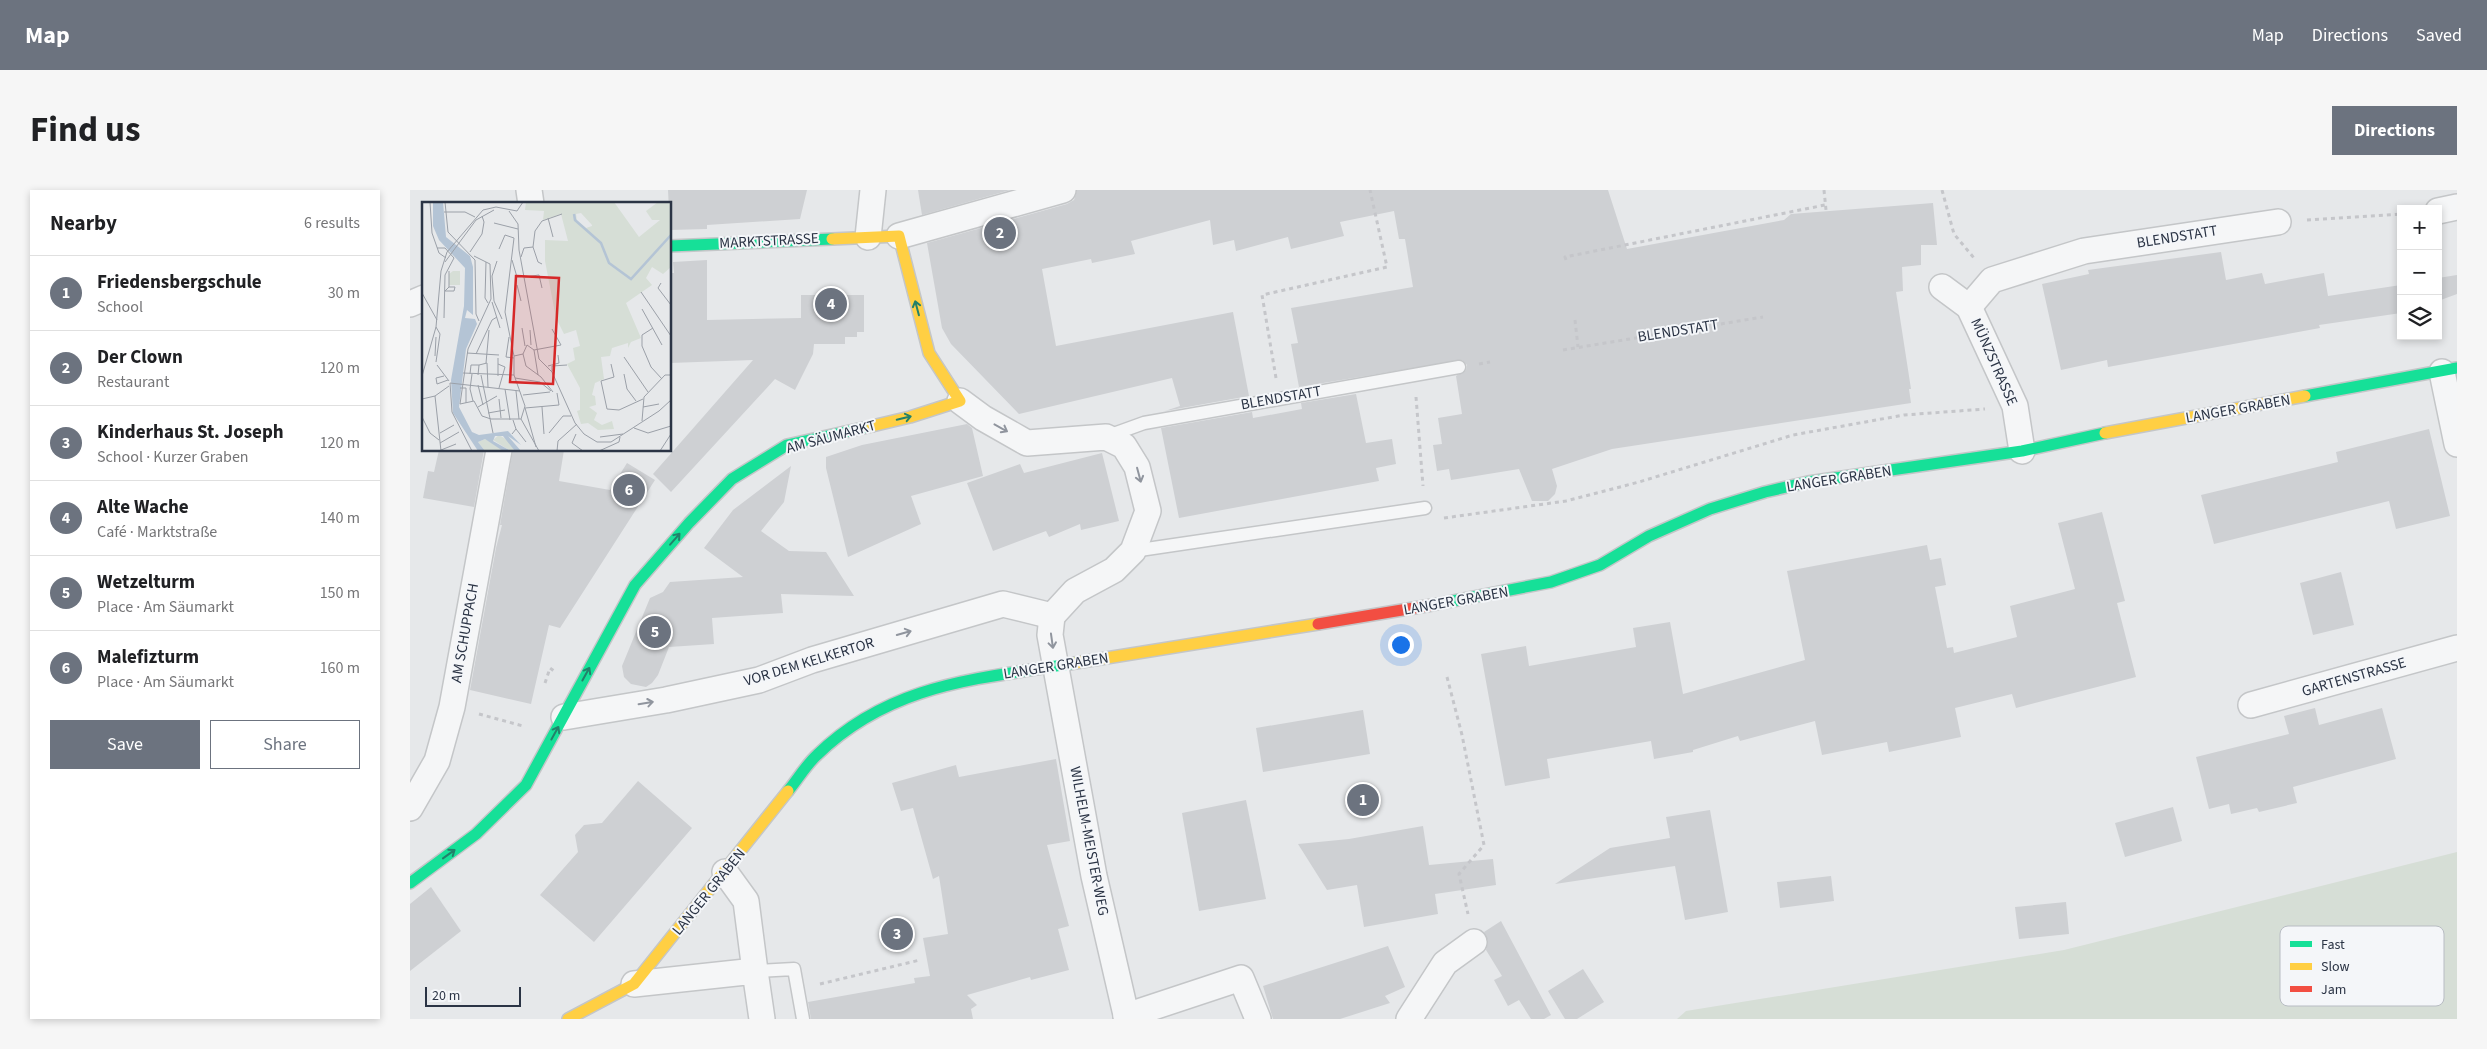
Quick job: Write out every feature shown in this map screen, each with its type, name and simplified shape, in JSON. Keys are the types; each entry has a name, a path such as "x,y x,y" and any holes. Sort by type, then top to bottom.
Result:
{"main road":[{"name":"MARKTSTRASSE","path":"671,246 899,236"},
{"path":"899,236 929,352 960,401"},
{"name":"LANGER GRABEN","path":"568,1019 634,984 816,756 847,729 878,709 944,684 1411,609 1551,582 1600,565 1649,536 1710,509 1765,492 1808,482 2022,451 2075,439 2449,370"},
{"name":"AM SÄUMARKT","path":"410,883 476,834 526,785 635,585 689,523 732,479 787,446 910,417 960,401"}],"street":[{"path":"868,237 873,190"},
{"path":"899,236 1063,190"},
{"path":"2442,210 2457,207"},
{"name":"BLENDSTATT","path":"1992,280 2084,251 2278,222"},
{"path":"1969,307 1992,280"},
{"name":"MÜNZSTRASSE","path":"1942,287 1969,307 2015,406 2022,451"},
{"path":"410,304 422,299"},
{"path":"2449,370 2457,444"},
{"name":"BLENDSTATT","path":"960,401 983,418 1027,443 1106,437"},
{"path":"1056,666 1050,635 1052,616 1075,591 1114,570 1133,550 1148,511 1137,467 1124,446 1106,437"},
{"name":"AM SCHUPPACH","path":"410,808 437,761 452,707 499,451"},
{"name":"VOR DEM KELKERTOR","path":"564,717 666,700 759,680 812,660 1002,604 1052,616"},
{"name":"GARTENSTRASSE","path":"2251,705 2457,648"},
{"name":"WILHELM-MEISTER-WEG","path":"1056,666 1094,876 1127,1018 1241,978 1258,1019"},
{"path":"725,872 746,901 762,1019"},
{"path":"1409,1019 1445,963 1474,942"},
{"path":"634,984 755,972"}],"lane":[{"name":"BLENDSTATT","path":"1106,437 1144,423 1459,367"},
{"path":"1133,550 1425,508"},
{"path":"755,972 794,969 803,1019"}],"path":[{"path":"1279,398 1262,295 1387,267 1370,190"},
{"path":"1824,190 1826,210"},
{"path":"1942,190 1954,234 1992,280"},
{"path":"1566,260 1565,257 1825,205"},
{"path":"2278,222 2397,214"},
{"name":"BLENDSTATT","path":"1563,350 1763,317"},
{"path":"1575,320 1578,347"},
{"path":"1414,375 1426,521 1566,501 1639,482 1793,435 1904,415 2015,406"},
{"path":"544,685 550,668"},
{"path":"1447,676 1462,735 1484,845 1459,874 1474,942"},
{"path":"475,713 530,728"},
{"path":"797,987 920,960"}],"shaded area":[{"path":"2457,852 2457,1019 1677,1019 1686,1011 2064,950"}],"building":[{"path":"668,190 807,190 800,219 707,225 707,229 671,230 671,202 669,202"},
{"path":"918,190 1010,190 922,215"},
{"path":"1077,190 1608,190 1627,249 1784,220 1791,214 1933,203 1937,245 1921,245 1921,265 1902,267 1903,291 1896,292 1911,389 1909,389 1911,403 1612,449 1552,469 1557,486 1555,494 1548,501 1532,501 1519,469 1451,480 1449,469 1437,471 1433,445 1442,444 1438,418 1462,414 1456,376 1466,370 1467,365 1462,360 1299,387 1291,344 1298,343 1291,308 1413,287 1405,239 1399,239 1394,211 1340,222 1344,236 1291,249 1288,237 1236,251 1234,240 1213,245 1210,220 1131,241 1135,254 1092,263 1091,259 1042,269 1056,346 1233,312 1249,396 1165,411 1180,406 1172,378 1019,414 951,344 942,328 927,243 1067,204 1074,200"},
{"path":"2221,252 2226,280 2262,273 2265,284 2324,273 2328,296 2397,286 2397,314 2319,325 2320,328 2108,367 2107,360 2061,370 2042,284 2089,274 2088,270"},
{"path":"707,260 707,320 801,318 801,295 864,295 864,332 857,332 857,337 845,337 845,344 814,344 813,354 795,390 775,379 671,492 653,474 753,360 671,363 671,273 674,273 673,262"},
{"path":"2457,275 2457,294 2442,300 2442,277"},
{"path":"1356,394 1366,443 1392,439 1396,464 1376,468 1379,481 1179,518 1161,428 1252,412 1253,418 1302,409 1301,403"},
{"path":"967,424 972,428 983,476 911,496 921,524 848,557 826,468 826,457 862,445"},
{"path":"2429,429 2450,516 2396,529 2389,501 2214,544 2201,495 2338,462 2336,452"},
{"path":"439,451 484,451 474,507 423,498 428,471 434,472"},
{"path":"513,451 564,451 559,481 610,490 627,463 655,480 560,628 549,625 531,704 470,690 496,548 502,525 500,525"},
{"path":"1102,453 1119,521 1081,530 1080,524 1049,537 1046,531 993,551 967,483 1020,464 1024,473"},
{"path":"791,466 784,502 761,531 789,551 826,552 854,596 781,594 783,613 712,618 714,644 669,647 658,675 652,683 646,687 631,684 624,677 622,666 650,598 663,592 670,582 743,577 704,548 733,510"},
{"path":"2102,512 2125,601 2117,603 2136,677 2016,708 2012,694 1955,708 1961,737 1889,752 1887,742 1822,755 1815,721 1740,741 1738,736 1693,750 1693,752 1654,759 1651,741 1547,759 1550,778 1505,786 1481,654 1526,646 1529,666 1636,647 1633,628 1670,622 1683,694 1805,660 1787,571 1927,545 1930,560 1941,558 1946,585 1935,587 1947,648 1953,647 1954,653 2017,637 2010,606 2075,589 2058,523"},
{"path":"2341,572 2354,625 2313,635 2300,583"},
{"path":"2315,708 2319,725 2382,708 2396,759 2293,787 2297,803 2259,812 2257,808 2231,814 2229,804 2209,809 2196,757 2289,734 2284,716"},
{"path":"1363,710 1370,754 1263,772 1256,728"},
{"path":"1056,759 1070,841 1047,845 1069,926 1058,929 1069,970 1031,980 1030,977 967,995 977,1005 971,1009 973,1019 811,1019 808,1002 915,983 914,978 930,976 923,938 948,934 939,876 933,879 913,808 901,811 892,783 956,765 959,777"},
{"path":"638,781 692,828 594,942 540,895 578,852 575,835 584,825 602,823"},
{"path":"1246,800 1266,899 1199,911 1182,813"},
{"path":"2173,807 2182,841 2125,857 2115,823"},
{"path":"1710,810 1728,912 1685,920 1675,866 1555,884 1610,848 1670,838 1666,817"},
{"path":"1423,826 1429,865 1493,859 1496,885 1435,894 1438,914 1364,927 1357,885 1327,890 1298,844 1349,839"},
{"path":"1831,876 1834,901 1780,908 1777,882"},
{"path":"431,887 461,931 410,971 410,904"},
{"path":"2066,902 2069,934 2019,939 2015,907"},
{"path":"1501,921 1551,1015 1544,1019 1531,1019 1519,1000 1508,1006 1494,980 1502,976 1486,950 1488,941 1484,932"},
{"path":"1388,946 1405,987 1385,996 1390,1003 1340,1019 1273,1019 1263,986"},
{"path":"1583,969 1604,1002 1577,1019 1565,1019 1548,991"}],"traffic: fast":[{"path":"671,246 832,239"},
{"path":"2305,396 2457,368"},
{"path":"410,883 476,834 526,785 635,585 689,523 732,479 787,445 872,426"},
{"path":"1432,605 1551,582 1600,565 1649,536 1710,509 1765,492 1808,482 2022,451 2105,433"},
{"path":"788,791 813,759 845,731 875,712 906,698 970,680 1075,663"}],"traffic: slow":[{"path":"832,239 899,236 929,353 960,401 910,417 872,426"},
{"path":"2105,433 2305,396"},
{"path":"1075,663 1318,624"},
{"path":"568,1019 634,984 788,791"}],"traffic: jam":[{"path":"1318,624 1432,605"}],"place":[{"name":"Der Clown","path":"1000,233"},
{"name":"Alte Wache","path":"831,304"},
{"name":"Malefizturm","path":"629,490"},
{"name":"Wetzelturm","path":"655,632"},
{"name":"Friedensbergschule","path":"1363,800"},
{"name":"Kinderhaus St. Joseph","path":"897,934"}]}
